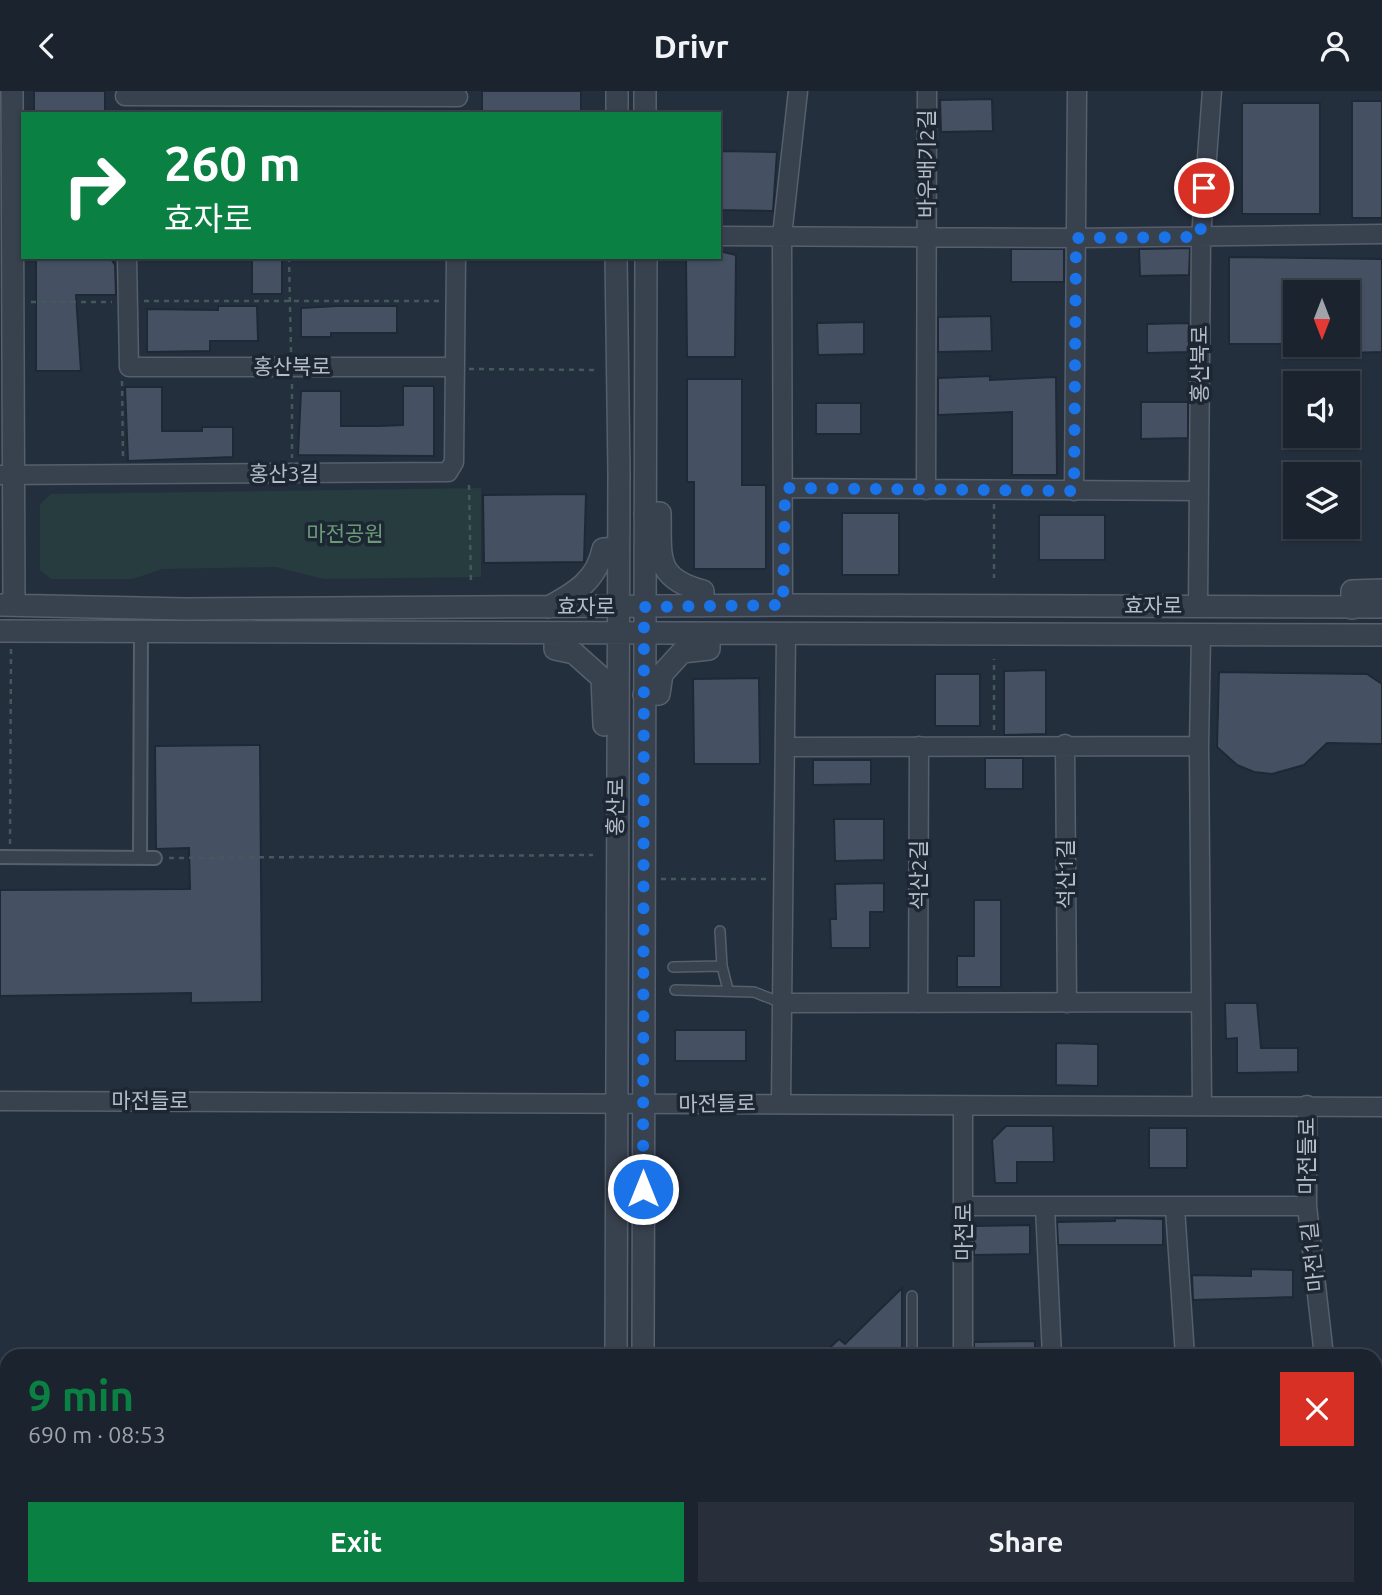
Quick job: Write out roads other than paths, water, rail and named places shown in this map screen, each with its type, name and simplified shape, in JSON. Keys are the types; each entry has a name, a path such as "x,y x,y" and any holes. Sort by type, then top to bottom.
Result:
{"street":[{"path":"7,605 6,475 12,91"},
{"path":"617,91 617,112"},
{"path":"645,91 645,112"},
{"path":"783,605 785,488 782,236 798,91"},
{"name":"바우배기2길","path":"927,238 928,91"},
{"path":"1074,491 1077,91"},
{"path":"1200,237 1212,91"},
{"path":"125,100 458,101"},
{"path":"721,236 1076,238 1382,235"},
{"name":"홍산북로","path":"1198,606 1200,237"},
{"path":"926,490 927,238"},
{"name":"홍산북로","path":"127,259 129,367 462,368"},
{"path":"456,259 462,368"},
{"name":"홍산로","path":"616,259 616,1349"},
{"name":"홍산로","path":"643,1349 646,259"},
{"name":"홍산3길","path":"6,475 448,472 454,462 462,368"},
{"path":"785,488 1199,491"},
{"path":"645,514 660,513 661,556 665,571 679,585 703,591 703,606"},
{"path":"548,607 589,581 600,566 603,549 618,548"},
{"path":"1352,608 1352,591 1382,590"},
{"name":"효자로","path":"7,605 185,609 783,605 1382,607"},
{"path":"140,858 141,633"},
{"name":"효자로","path":"6,640 141,633 1201,635 1381,640"},
{"path":"555,633 555,649 574,653 602,678 603,725 617,725"},
{"path":"645,695 659,694 662,674 682,652 709,649 709,633"},
{"path":"782,1103 786,633"},
{"path":"1201,635 1199,746 1202,1106"},
{"path":"785,747 919,746 994,742 1199,746"},
{"name":"석산1길","path":"1065,744 1067,1003"},
{"name":"석산2길","path":"918,1003 919,746"},
{"path":"5,857 155,858"},
{"path":"782,1003 1201,1002"},
{"name":"마전들로","path":"0,1101 276,1101 616,1106 782,1103 962,1107 1382,1107"},
{"name":"마전들로","path":"1307,1105 1307,1206"},
{"name":"마전로","path":"962,1107 965,1206 963,1349"},
{"name":"마전1길","path":"965,1206 1307,1206 1323,1349"},
{"path":"1045,1207 1052,1349"},
{"path":"1175,1208 1185,1349"}],"lane":[{"path":"720,930 722,966 728,990"},
{"path":"673,967 722,966"},
{"path":"675,990 754,992 782,1003"},
{"path":"912,1296 912,1349"}],"park label":[{"name":"마전공원","path":"345,534"}]}
